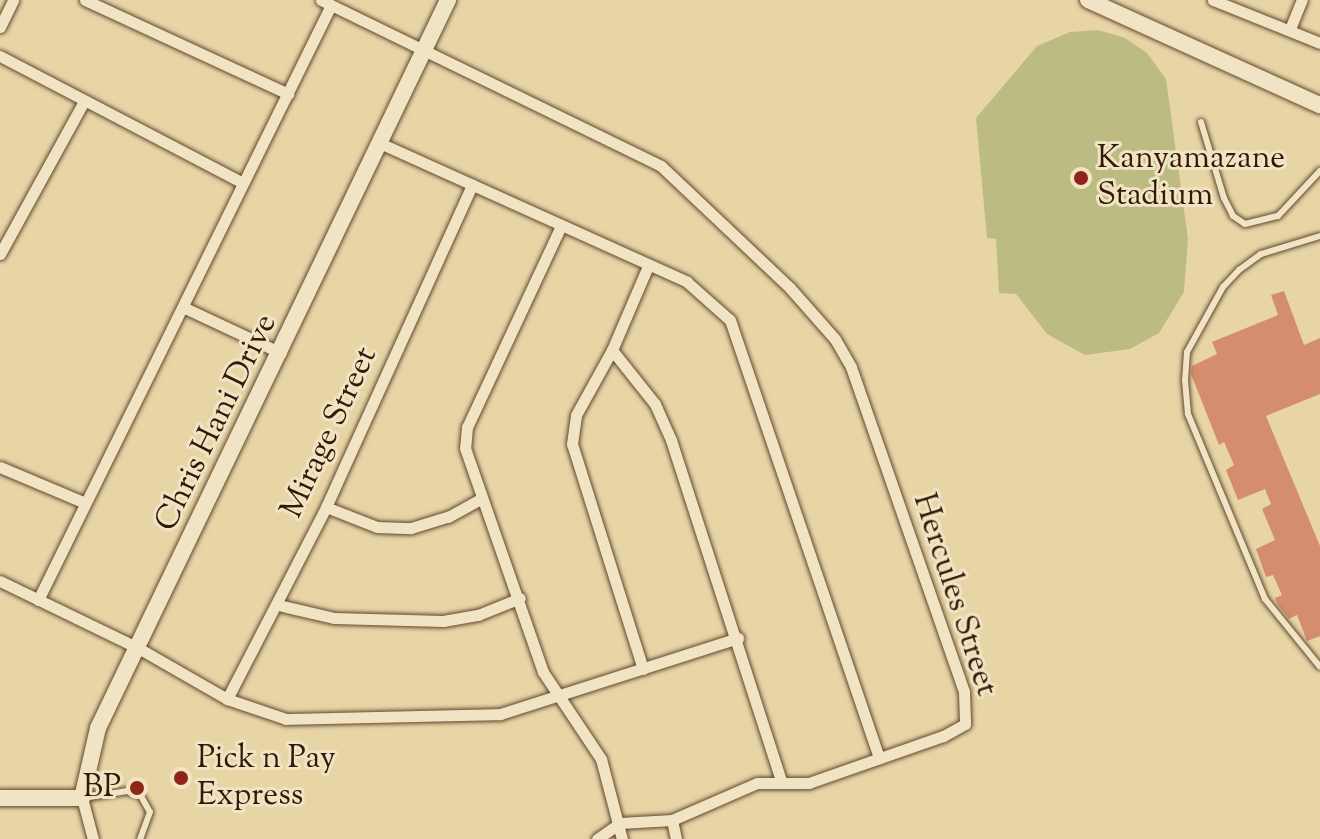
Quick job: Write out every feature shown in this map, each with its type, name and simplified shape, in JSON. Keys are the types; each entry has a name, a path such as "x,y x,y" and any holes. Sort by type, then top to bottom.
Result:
{"street":[{"path":"0,27 13,0"},
{"path":"85,0 288,94"},
{"name":"Chris Hani Drive","path":"82,798 98,728 140,649 448,0"},
{"path":"1088,0 1320,105"},
{"path":"1213,0 1320,43"},
{"path":"1290,29 1302,0"},
{"path":"38,600 83,502 288,94 326,2 425,52"},
{"name":"Hercules Street","path":"425,52 661,166 738,235 835,339 851,367 968,709 965,724 955,730 809,783 757,783 672,820"},
{"path":"0,56 243,183"},
{"path":"0,254 84,101"},
{"path":"382,144 560,228 687,282 730,320 879,758"},
{"name":"Mirage Street","path":"227,699 326,507 472,185"},
{"path":"560,228 467,427 465,448 520,598 543,672 557,698 601,759 622,839"},
{"path":"643,669 572,444 576,415 612,350 648,266"},
{"path":"183,307 281,353"},
{"path":"612,350 655,404 671,440 738,638 781,781"},
{"path":"0,467 83,502"},
{"path":"326,507 377,527 411,528 448,517 482,498"},
{"path":"0,581 140,649 227,699 267,717 305,720 500,714 738,638"},
{"path":"278,605 334,618 443,621 478,615 520,598"},
{"path":"0,798 82,798 89,837"},
{"path":"597,839 620,823 672,820 676,839"}],"lane":[{"path":"1201,122 1224,198 1233,216 1245,224 1278,216 1320,171"},
{"path":"1320,236 1261,254 1223,287 1187,352 1185,380 1188,414 1265,599 1320,667"},
{"path":"82,798 127,791 141,796 150,812 140,839"}],"green space":[{"name":"Kanyamazane Stadium","path":"1098,30 1125,38 1147,53 1166,79 1188,239 1184,292 1159,333 1130,349 1085,355 1047,334 1016,294 999,293 996,239 987,238 976,118 1037,46 1070,32"}],"building":[{"path":"1284,291 1304,345 1320,338 1320,394 1266,416 1320,546 1320,636 1307,641 1297,615 1289,619 1278,605 1275,598 1282,595 1273,575 1266,577 1256,549 1275,540 1262,509 1271,504 1265,489 1238,500 1226,470 1234,465 1224,442 1219,445 1191,374 1192,366 1217,354 1212,342 1278,315 1271,295"}],"place":[{"name":"Kanyamazane Stadium","path":"1081,178"},
{"name":"Pick n Pay Express","path":"181,778"},
{"name":"BP","path":"137,788"}]}
